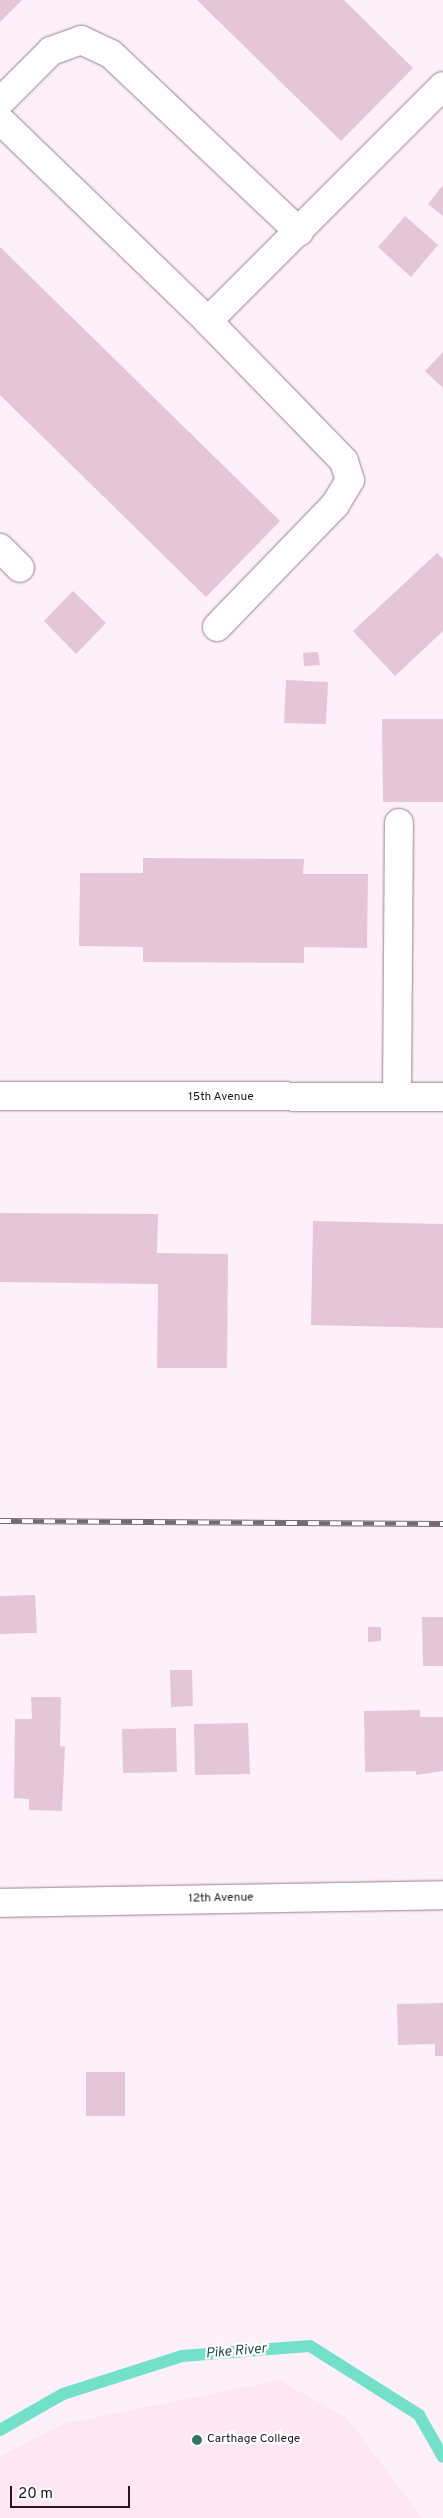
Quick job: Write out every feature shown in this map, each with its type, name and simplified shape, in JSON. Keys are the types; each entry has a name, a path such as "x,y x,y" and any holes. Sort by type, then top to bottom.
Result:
{"street":[{"path":"0,102 51,51 81,40 111,54 299,232"},
{"path":"208,321 443,86"},
{"path":"0,120 208,321 344,461 350,480 335,505 217,627"},
{"path":"0,548 20,568"},
{"path":"397,1097 399,823"},
{"name":"15th Avenue","path":"0,1096 443,1097"},
{"name":"12th Avenue","path":"0,1903 443,1895"}],"shaded area":[{"name":"Carthage College","path":"279,2380 347,2418 422,2518 0,2518 0,2456 63,2424"}],"building":[{"path":"0,0 22,0 0,22"},
{"path":"197,0 344,0 413,68 341,141"},
{"path":"443,185 443,216 428,204"},
{"path":"405,216 438,245 411,277 378,247"},
{"path":"0,247 280,521 206,597 0,395"},
{"path":"443,352 443,388 425,371"},
{"path":"437,553 443,559 443,631 395,676 353,631"},
{"path":"73,591 106,623 76,654 44,621"},
{"path":"318,652 320,665 304,666 303,653"},
{"path":"286,680 328,682 326,724 284,723"},
{"path":"382,719 443,719 443,802 383,802"},
{"path":"143,858 304,859 303,874 368,874 367,948 304,947 304,963 143,962 143,947 79,946 80,873 143,873"},
{"path":"0,1213 158,1214 157,1253 228,1254 227,1368 157,1368 158,1284 0,1282"},
{"path":"313,1221 443,1224 443,1328 311,1325"},
{"path":"35,1595 37,1633 0,1634 0,1596"},
{"path":"422,1617 443,1617 443,1666 423,1666"},
{"path":"368,1627 381,1627 381,1641 368,1642"},
{"path":"170,1670 192,1670 193,1706 171,1707"},
{"path":"31,1697 61,1697 60,1746 65,1747 62,1811 29,1810 29,1799 14,1798 15,1719 32,1719"},
{"path":"420,1710 420,1717 443,1717 443,1771 416,1775 416,1771 365,1772 364,1711"},
{"path":"248,1723 250,1774 195,1775 194,1724"},
{"path":"176,1728 177,1772 123,1773 122,1729"},
{"path":"443,2003 443,2056 435,2056 435,2044 398,2045 397,2004"},
{"path":"86,2072 125,2072 125,2116 86,2116"}],"waterway":[{"name":"Pike River","path":"0,2430 63,2394 182,2356 310,2346 419,2415 443,2457"}],"railway":[{"path":"0,1521 443,1524"}],"place":[{"name":"Carthage College","path":"197,2440"}]}
